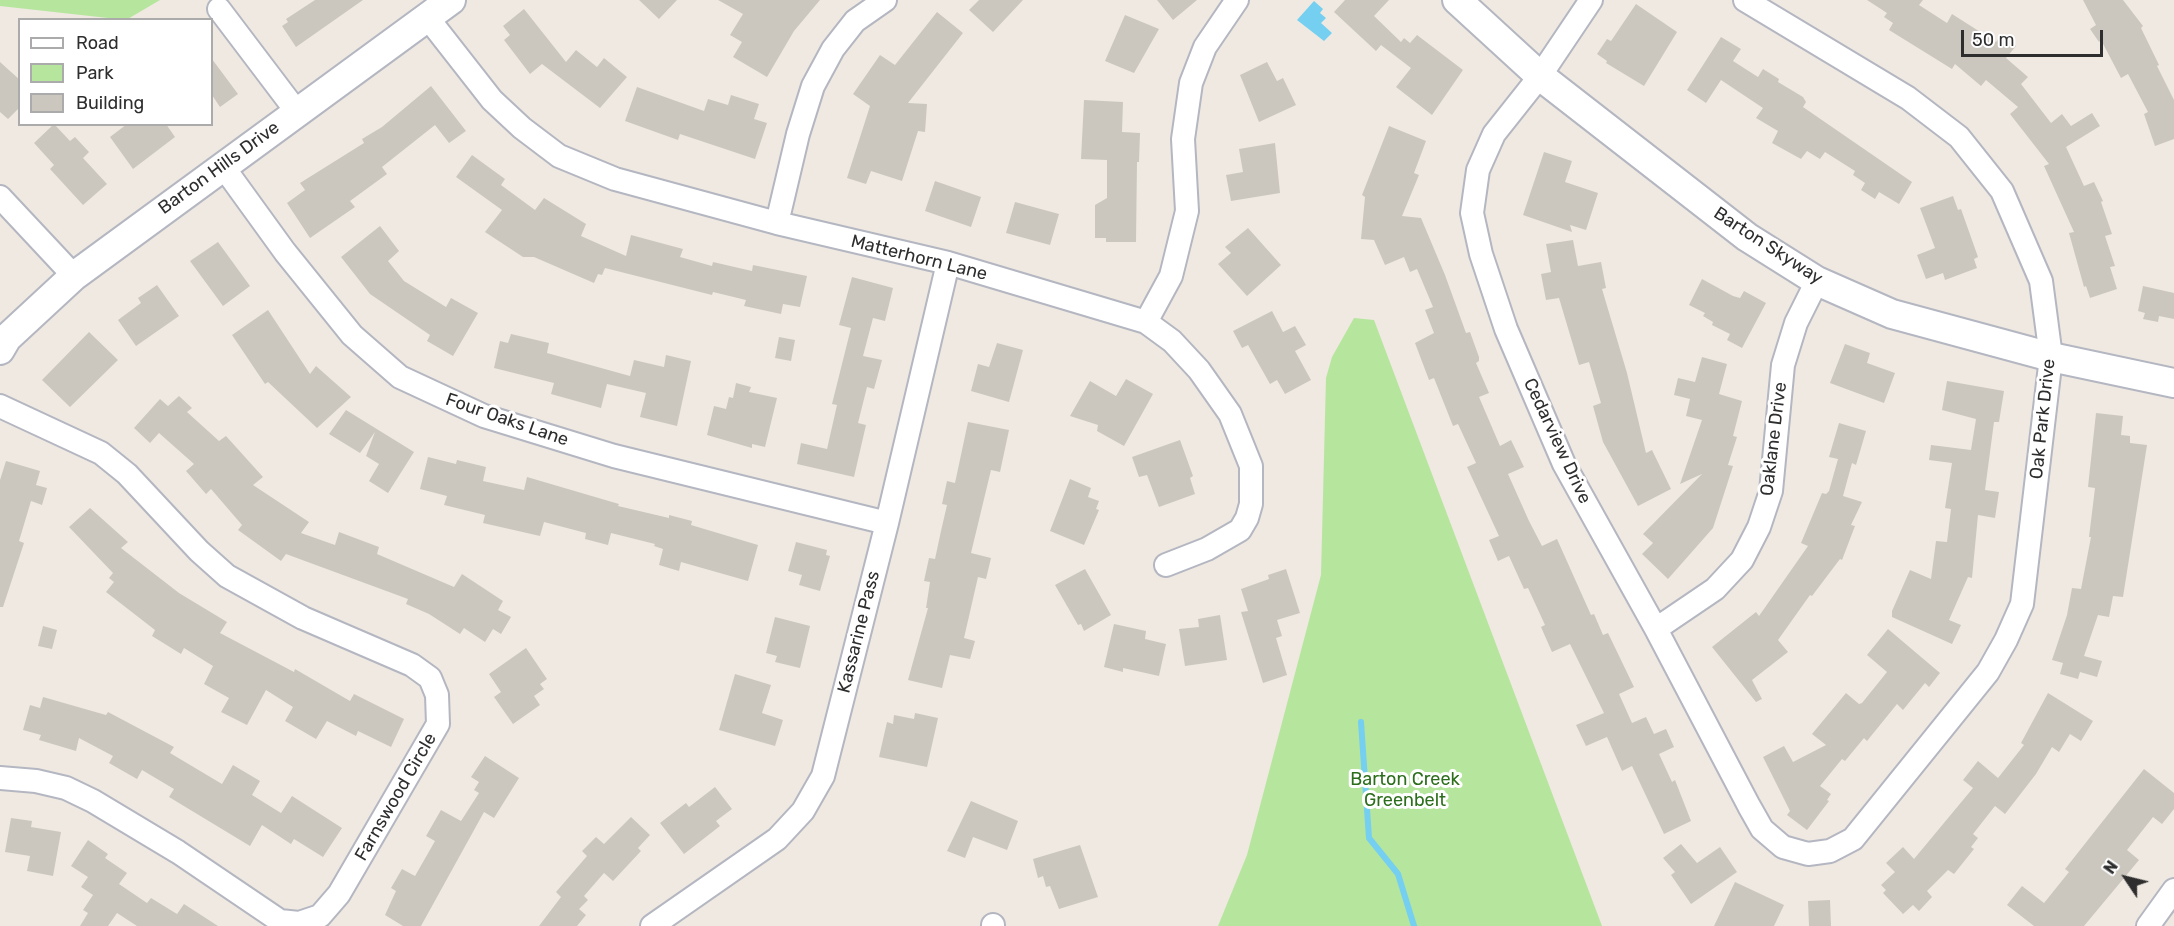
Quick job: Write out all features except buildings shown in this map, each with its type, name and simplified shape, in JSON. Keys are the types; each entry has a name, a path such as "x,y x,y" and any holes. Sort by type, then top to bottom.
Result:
{"street":[{"name":"Barton Hills Drive","path":"0,350 8,338 74,276 222,165 451,0"},
{"path":"777,223 798,134 813,86 833,49 855,21 885,0"},
{"path":"1146,322 1171,276 1187,211 1183,139 1191,83 1205,47 1237,0"},
{"name":"Barton Skyway","path":"1458,0 1540,76 1746,237 1817,281 1892,314 2051,357 2174,383"},
{"name":"Cedarview Drive","path":"1591,0 1540,76 1494,134 1478,170 1472,213 1479,243 1506,329 1564,464 1656,629 1762,829 1783,847 1809,854"},
{"name":"Oak Park Drive","path":"1745,0 1908,98 1959,136 2002,190 2041,280 2051,357 2022,604 2006,640 1988,672 1853,839 1830,851 1809,854"},
{"path":"219,9 297,112"},
{"name":"Matterhorn Lane","path":"427,17 492,100 522,128 559,156 615,179 777,223 948,263 1146,322 1172,341 1200,370 1230,414 1251,466 1251,504 1240,530 1207,549 1166,565"},
{"name":"Four Oaks Lane","path":"222,165 285,252 351,335 400,377 484,416 614,456 887,523"},
{"path":"0,197 74,276"},
{"name":"Kassarine Pass","path":"652,926 777,839 803,811 823,776 887,523 948,263"},
{"name":"Oaklane Drive","path":"1656,629 1715,589 1742,560 1759,527 1771,491 1783,365 1796,322 1817,281"},
{"name":"Farnswood Circle","path":"0,406 101,453 127,474 199,551 227,576 303,618 412,665 429,678 437,695 438,724 339,894 320,916 299,923 280,921 178,852 93,801 66,788 36,781 0,778"},
{"path":"2148,926 2174,890"}],"green space":[{"path":"0,0 160,0 129,18 108,18 0,6"},
{"name":"Barton Creek Greenbelt","path":"1354,318 1374,320 1602,926 1218,926 1247,855 1321,575 1326,378 1332,357"}],"water":[{"path":"1314,1 1323,9 1320,13 1326,18 1321,23 1332,33 1324,41 1297,20"}],"waterway":[{"path":"1361,722 1369,838 1398,874 1414,926"}]}
